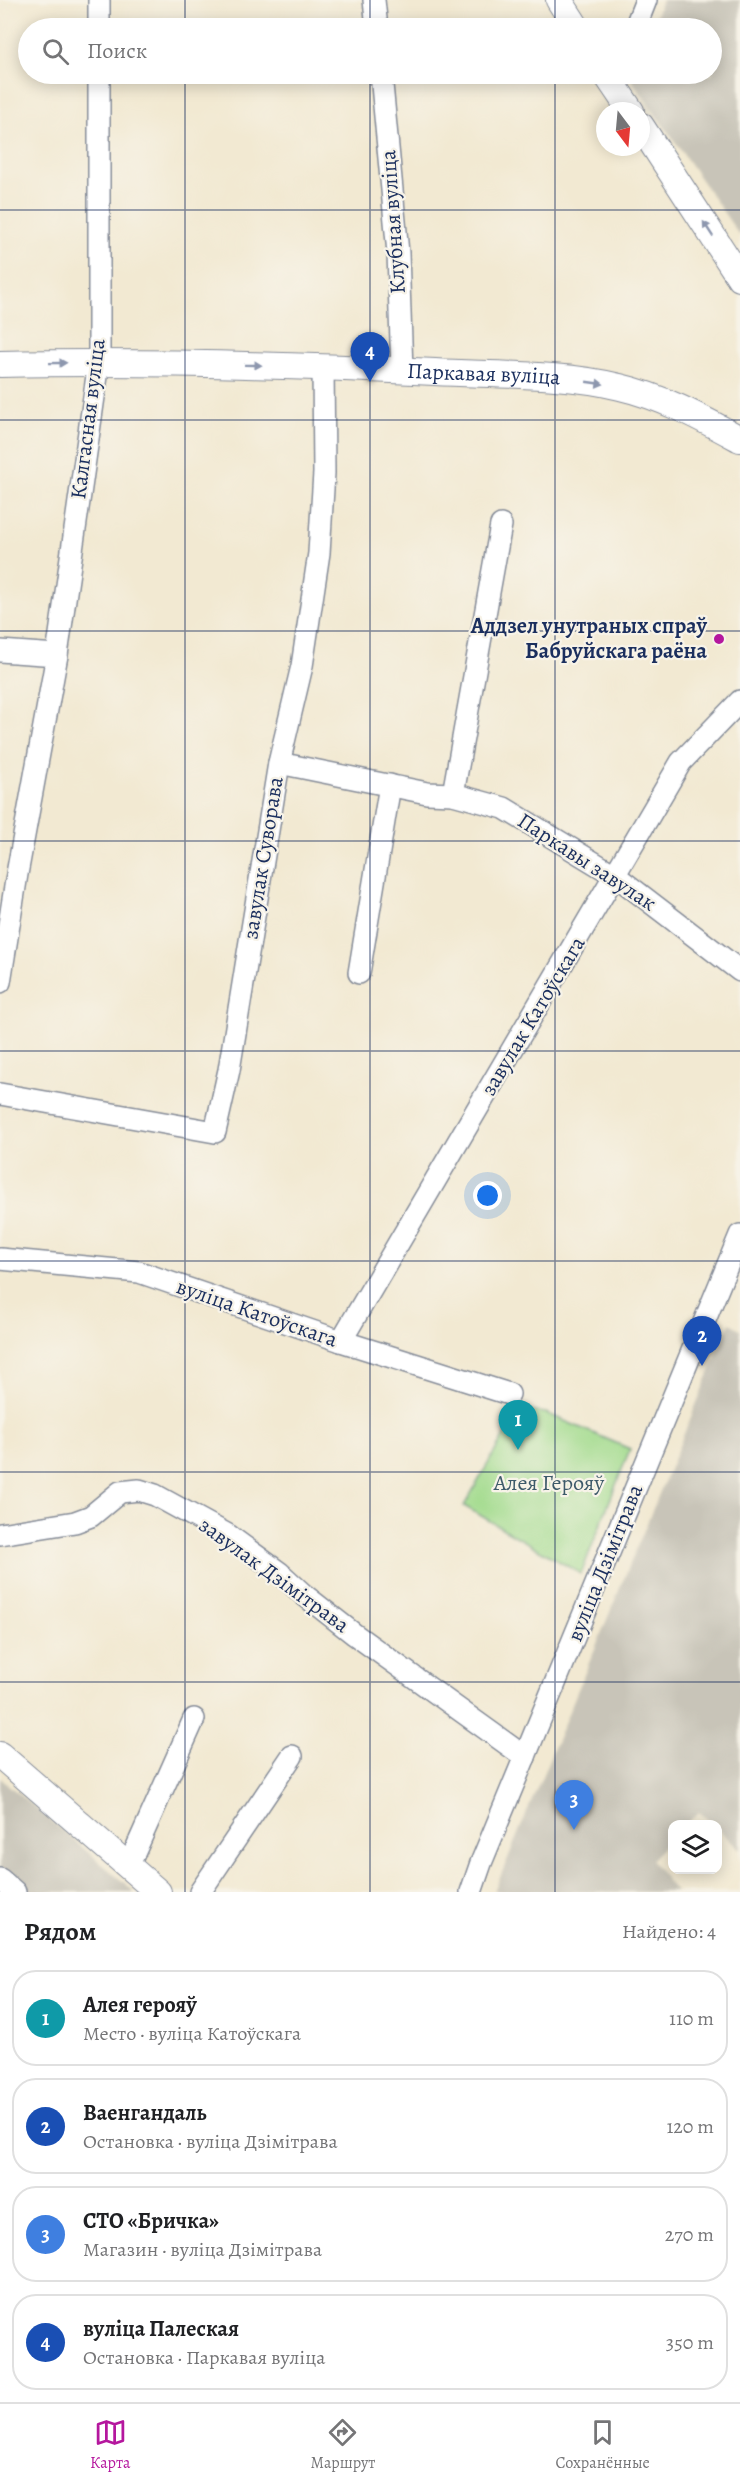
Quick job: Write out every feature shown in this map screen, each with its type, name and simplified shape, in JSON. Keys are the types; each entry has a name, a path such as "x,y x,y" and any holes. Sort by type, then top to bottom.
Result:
{"main road":[{"path":"559,0 571,18"},
{"path":"613,84 625,102"},
{"path":"650,140 740,278"},
{"name":"Паркавая вуліца","path":"0,364 99,362 323,367 572,380 619,387 672,403 740,439"},
{"path":"0,1755 159,1892"}],"street":[{"path":"99,0 99,18"},
{"path":"374,0 376,18"},
{"path":"639,18 646,0"},
{"name":"Калгасная вуліца","path":"0,982 57,655 99,362 99,84"},
{"name":"Клубная вуліца","path":"382,84 398,253 402,371"},
{"name":"завулак Суворава","path":"0,1094 215,1132 229,1070 279,763 302,666 320,553 324,474 323,367"},
{"path":"453,794 501,525"},
{"path":"0,651 57,655"},
{"name":"завулак Катоўскага","path":"341,1341 681,762 740,701"},
{"name":"Паркавы завулак","path":"279,763 427,793 453,794 504,808 616,876 740,971"},
{"path":"359,973 390,785"},
{"name":"вуліца Дзімітрава","path":"471,1892 481,1863 738,1244"},
{"name":"вуліца Катоўскага","path":"0,1259 139,1272 341,1341 509,1394"},
{"name":"завулак Дзімітрава","path":"0,1534 75,1522 91,1516 120,1492 139,1490 155,1495 228,1535 280,1573 354,1634 525,1757"},
{"path":"128,1867 194,1719"},
{"path":"200,1892 292,1756"},
{"path":"0,1879 15,1892"}],"shaded area":[{"path":"662,0 740,0 740,236 650,106 650,102 647,102 635,84 722,84 722,18 655,18"},
{"path":"730,1323 740,1329 740,1850 722,1833 722,1820 708,1820 699,1812 690,1820 668,1820 668,1842 651,1860 676,1892 494,1892"},
{"path":"0,1778 135,1892 0,1892"}],"green space":[{"name":"Алея Герояў","path":"528,1411 546,1413 630,1449 581,1574 464,1506 514,1418"}],"place":[{"name":"вуліца Палеская","path":"370,382"},
{"name":"Аддзел унутраных спраў Бабруйскага раёна","path":"719,639"},
{"name":"Ваенгандаль","path":"702,1366"},
{"name":"Алея герояў","path":"518,1450"},
{"name":"СТО «Бричка»","path":"574,1830"}]}
